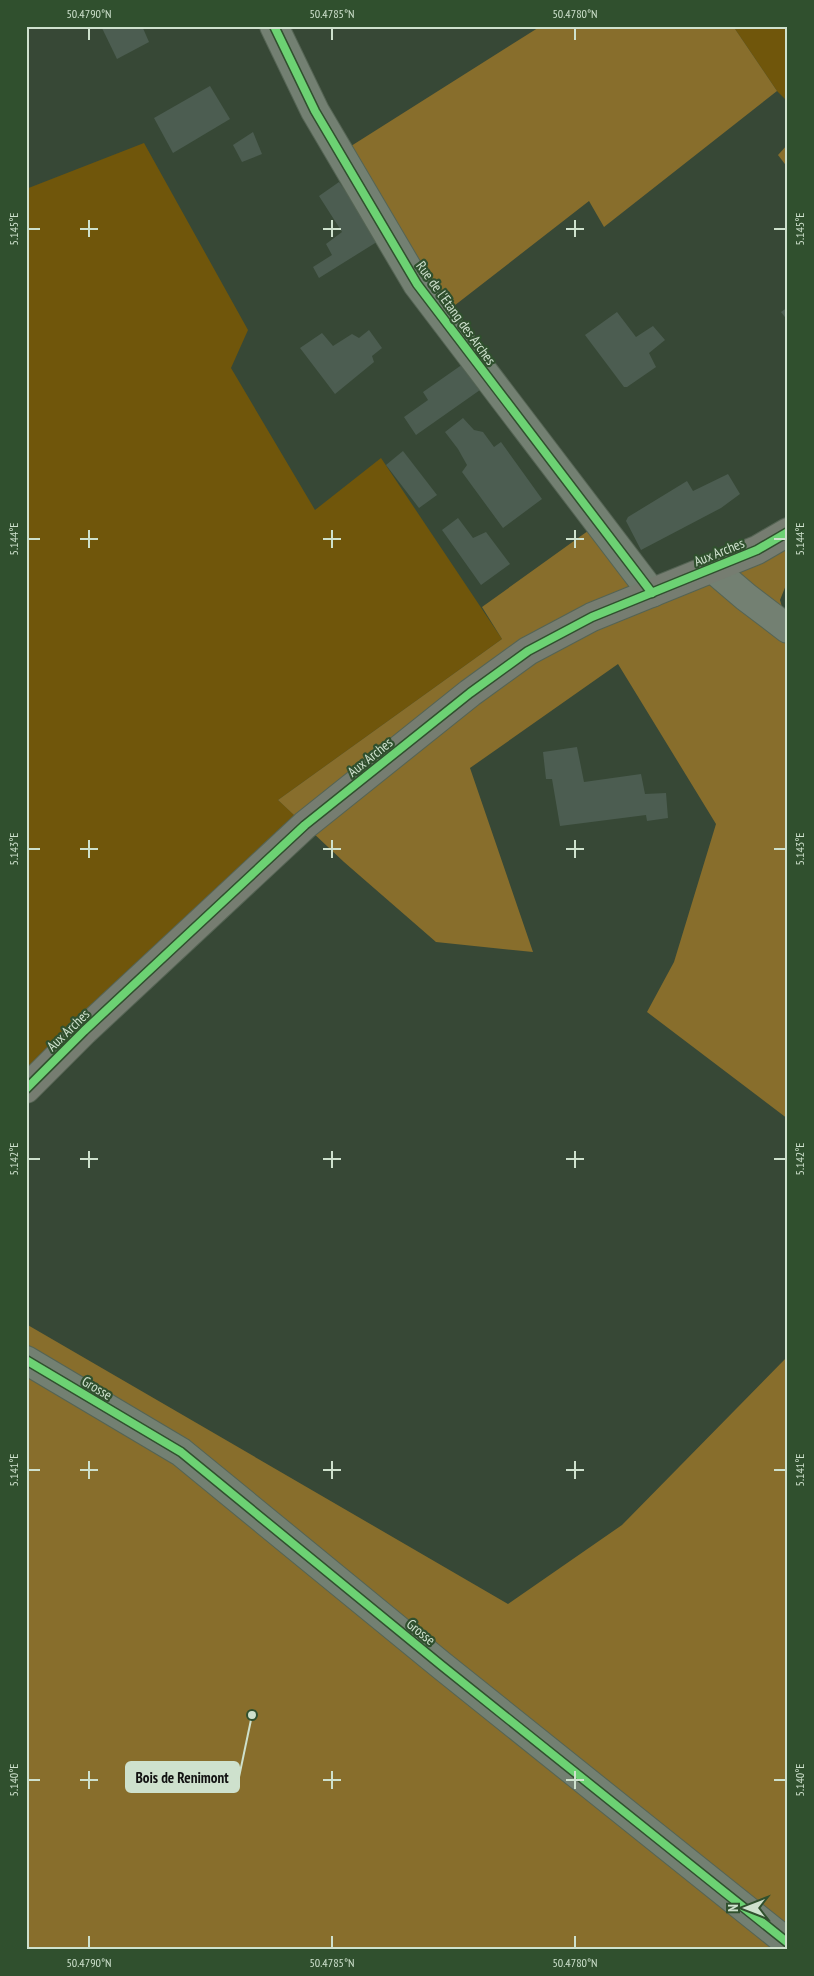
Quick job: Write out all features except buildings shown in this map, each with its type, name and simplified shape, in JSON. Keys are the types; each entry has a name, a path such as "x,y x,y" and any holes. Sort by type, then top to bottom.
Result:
{"street":[{"name":"Rue de l'Etang des Arches","path":"274,26 315,111 417,284 652,593"},
{"name":"Aux Arches","path":"26,1089 84,1031 305,825 470,693 528,651 592,617 756,550 788,532"},
{"path":"712,568 788,629"},
{"name":"Grosse","path":"26,1360 181,1452 449,1671 788,1943"}],"shaded area":[{"path":"541,26 733,26 777,91 604,227 589,201 441,316 340,153"},
{"path":"733,26 788,26 788,102 777,91"},
{"path":"144,143 248,330 231,368 315,510 381,458 502,639 278,800 305,825 26,1089 26,189"},
{"path":"788,144 788,168 778,155"},
{"path":"599,523 652,593 788,532 788,580 780,600 788,628 788,1119 647,1012 674,962 716,824 618,664 470,768 533,952 436,942 344,862 278,800 502,639 482,607"},
{"path":"26,1324 508,1604 622,1525 788,1356 788,1950 26,1950"}],"cycle path":[{"path":"274,26 315,111 417,284 652,593"},
{"path":"26,1089 84,1031 305,825 470,693 528,651 592,617 757,550 788,532"},
{"path":"26,1360 181,1452 441,1665 788,1943"}],"place":[{"name":"Bois de Renimont","path":"252,1715"}]}
